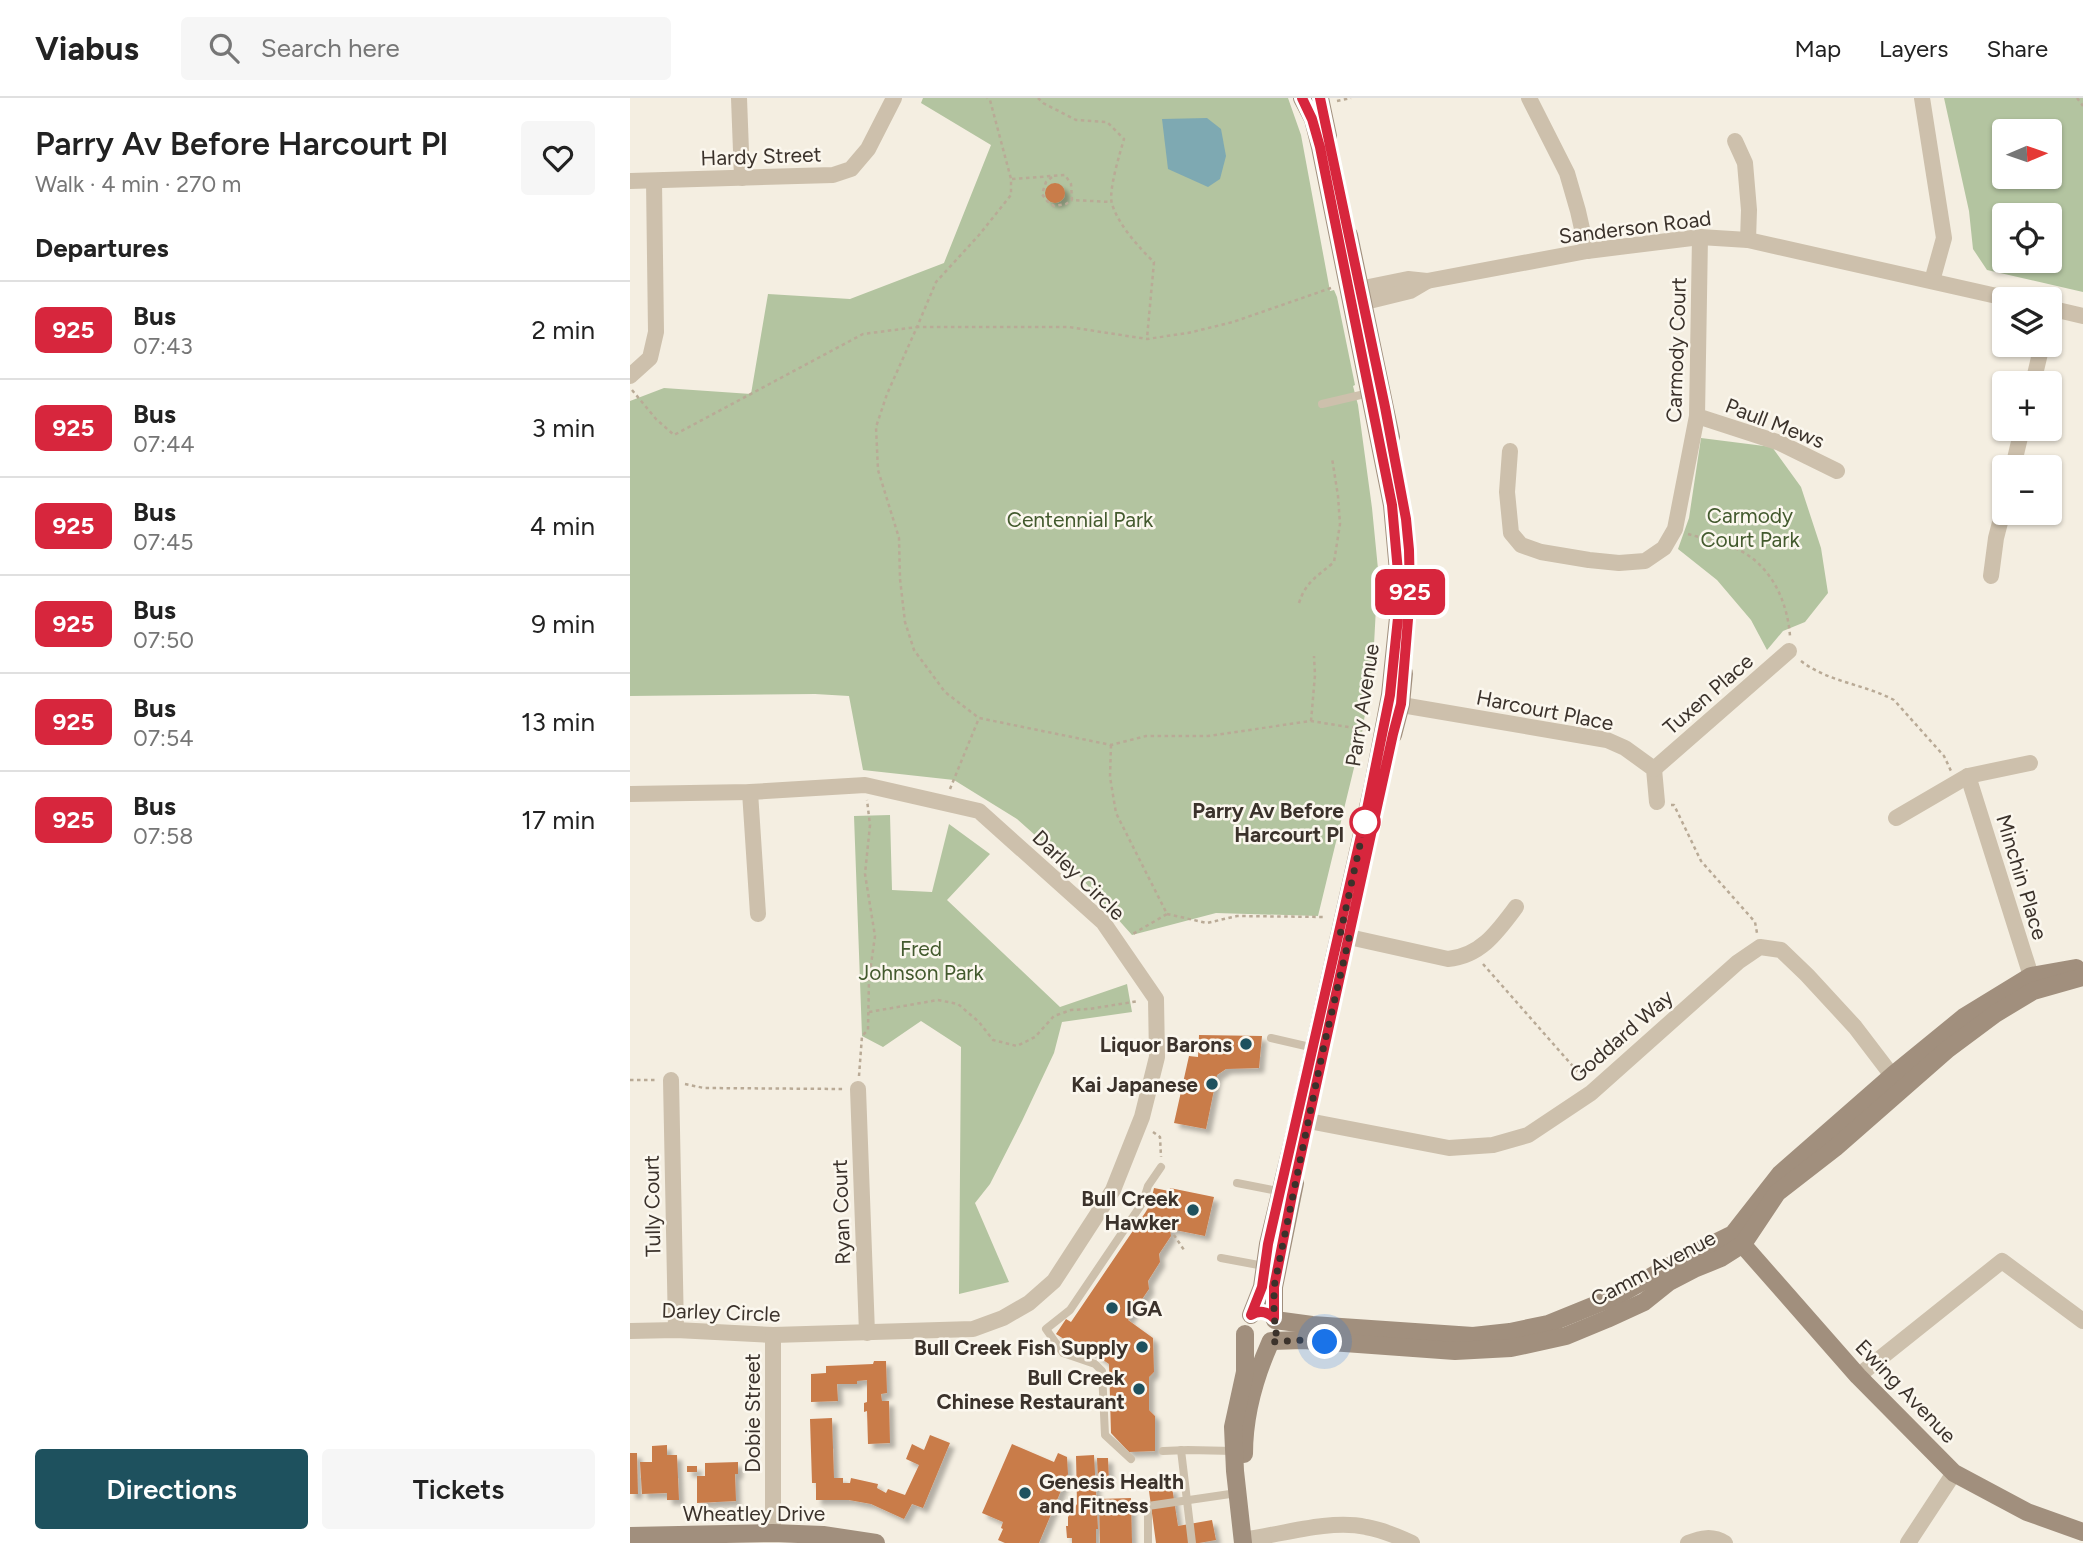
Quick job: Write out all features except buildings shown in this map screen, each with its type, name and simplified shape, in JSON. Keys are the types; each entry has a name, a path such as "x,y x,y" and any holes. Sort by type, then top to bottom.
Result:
{"main road":[{"name":"Parry Avenue","path":"1274,1319 1274,1287 1287,1193 1344,937 1365,821 1395,704 1410,595 1409,550 1401,484 1352,295 1320,147 1303,98"},
{"name":"Parry Avenue","path":"1327,100 1352,295 1392,505 1398,562 1395,704"},
{"name":"Camm Avenue","path":"1271,1342 1303,1340 1455,1351 1511,1348 1566,1336 1644,1302 1669,1282 1721,1258 1777,1193 1835,1148 1964,1017 2032,983 2083,966"},
{"name":"Camm Avenue","path":"2032,983 2083,977"},
{"name":"Parry Avenue","path":"1251,1315 1262,1287 1264,1266 1287,1193"},
{"name":"Camm Avenue","path":"1274,1319 1312,1325 1473,1336 1510,1332 1548,1324 1617,1296 1682,1259 1738,1239"},
{"name":"Ewing Avenue","path":"1738,1239 1858,1376 1954,1473 2027,1512 2083,1532"},
{"path":"1239,1451 1252,1391 1277,1331 1274,1319 1268,1313 1251,1315 1245,1322 1245,1372 1233,1427 1239,1451 1248,1541"},
{"path":"1245,1334 1254,1344 1271,1342"},
{"name":"Wheatley Drive","path":"630,1536 676,1539 773,1533 823,1535 876,1543"}],"street":[{"path":"739,98 742,178"},
{"name":"Hardy Street","path":"630,181 833,175 851,169 868,149 894,98"},
{"path":"1529,98 1567,173 1587,251"},
{"path":"1922,98 1944,238 1932,281"},
{"path":"1735,141 1745,163 1749,210 1748,240"},
{"path":"630,376 650,358 656,332 654,181"},
{"name":"Sanderson Road","path":"1352,295 1408,279 1427,281 1587,251 1700,237 1748,240 1992,295"},
{"name":"Carmody Court","path":"1510,451 1507,492 1511,533 1521,545 1541,552 1619,562 1645,561 1664,548 1675,529 1697,416 1700,237"},
{"path":"2062,313 2083,316"},
{"name":"Paull Mews","path":"1697,416 1780,443 1837,471"},
{"path":"1991,576 1999,525"},
{"name":"Tuxen Place","path":"1654,769 1789,651"},
{"name":"Harcourt Place","path":"1395,704 1607,740 1625,747 1654,769"},
{"path":"1896,818 1963,779 2030,763"},
{"path":"1654,769 1657,802"},
{"name":"Minchin Place","path":"1963,779 2032,983"},
{"name":"Darley Circle","path":"630,794 750,792 865,785 979,811 1103,922 1156,999 1157,1057 1139,1124 1112,1190 1095,1219 1054,1281 1029,1303 1003,1318 972,1329 867,1333 773,1335 676,1330 630,1331"},
{"path":"750,792 758,914"},
{"path":"1344,937 1448,959 1462,958 1493,937 1516,907"},
{"path":"1760,947 1781,950 1807,975 1855,1027 1898,1082"},
{"name":"Goddard Way","path":"1303,1120 1449,1148 1493,1145 1528,1135 1594,1090 1738,962 1760,947"},
{"name":"Tully Court","path":"671,1080 676,1330"},
{"name":"Ryan Court","path":"858,1089 867,1333"},
{"path":"1858,1376 2002,1261 2083,1321"},
{"name":"Dobie Street","path":"773,1335 773,1533"},
{"path":"1908,1543 1954,1473"},
{"path":"1248,1541 1333,1526 1364,1526 1393,1534 1412,1543"},
{"path":"1689,1543 1703,1537 1725,1543"}],"lane":[{"path":"1321,404 1369,393"},
{"path":"1271,1038 1318,1049"},
{"path":"1131,1459 1105,1435 1102,1371 1095,1364 1063,1353 1046,1329 1070,1310 1143,1202 1148,1186 1161,1167"},
{"path":"1237,1183 1287,1193"},
{"path":"1221,1258 1264,1266"},
{"path":"1181,1450 1192,1543"},
{"path":"1163,1451 1239,1451"},
{"path":"1148,1543 1148,1506 1242,1492"}],"path":[{"path":"1038,98 1076,120 1107,121 1124,139 1111,202 1137,246 1154,261 1147,339"},
{"path":"1327,100 1351,98"},
{"path":"2077,98 2083,106"},
{"path":"989,99 1012,178 1011,195 936,282 887,394 876,427 878,470 899,538 905,622 915,650 945,692 979,718 1111,745 1146,736 1208,736 1311,721 1370,730"},
{"path":"1012,178 1065,175 1071,184 1072,200"},
{"path":"1054,176 1046,182 1042,194 1046,201 1054,206 1072,200 1111,202"},
{"path":"630,385 656,419 674,435 863,334 917,327 1069,327 1147,339 1188,333 1352,295"},
{"path":"1299,603 1303,590 1313,578 1334,562 1340,524 1332,458"},
{"path":"1675,529 1732,547 1758,562 1776,584 1790,633 1789,651 1812,669 1894,700 1963,779"},
{"path":"1311,721 1314,656"},
{"path":"944,803 979,718"},
{"path":"1111,745 1110,777 1116,813 1167,914"},
{"path":"630,1080 671,1080 704,1088 858,1089 862,1037 868,1030 869,979 874,936 865,874 870,825 865,785"},
{"path":"1657,802 1674,806 1701,861 1755,922 1760,947"},
{"path":"1118,943 1167,914 1208,923 1237,916 1324,918"},
{"path":"1473,953 1594,1090"},
{"path":"869,1012 938,1000 958,1004 979,1022 993,1040 1017,1046 1035,1037 1054,1016 1072,1010 1156,999"},
{"path":"1139,1124 1160,1137 1161,1167"},
{"path":"1170,1228 1184,1250"}],"green space":[{"name":"Centennial Park","path":"923,98 1288,98 1301,135 1330,291 1334,290 1337,297 1355,385 1353,386 1358,405 1378,569 1373,664 1361,739 1318,916 1216,913 1132,935 1073,869 1017,819 954,780 863,770 849,696 630,696 630,401 664,388 751,394 768,294 850,299 944,263 991,145 921,103"},
{"path":"1944,98 2083,98 2083,292 2000,273 2062,273 2062,203 1992,203 1992,271 1987,270 1973,249 1969,211"},
{"name":"Carmody Court Park","path":"1701,438 1772,447 1801,487 1821,548 1828,593 1805,622 1783,631 1767,650 1751,620 1717,580 1678,549 1689,518"},
{"name":"Fred Johnson Park","path":"890,815 892,890 932,892 949,824 990,854 947,900 1060,1007 1127,984 1132,1012 1062,1022 1054,1053 1022,1121 990,1184 975,1203 1009,1282 959,1294 961,1047 921,1021 883,1047 862,1036 854,816"}],"water":[{"path":"1207,118 1221,129 1226,156 1220,179 1208,187 1168,169 1162,119"}],"bus line":[{"name":"925","path":"1302,98 1312,119 1320,147 1386,470 1396,543 1398,618 1390,695 1357,858 1268,1244 1262,1287 1251,1315 1261,1312 1274,1318 1274,1287 1292,1195 1401,704 1410,595 1409,550 1401,484 1320,98"}],"place":[{"name":"Parry Av Before Harcourt Pl","path":"1365,822"},
{"name":"Liquor Barons","path":"1246,1044"},
{"name":"Kai Japanese","path":"1212,1084"},
{"name":"Bull Creek Hawker","path":"1193,1210"},
{"name":"IGA","path":"1112,1308"},
{"name":"Bull Creek Fish Supply","path":"1142,1347"},
{"name":"Bull Creek Chinese Restaurant","path":"1139,1389"},
{"name":"Genesis Health and Fitness","path":"1025,1493"}],"route":[{"path":"1325,1342 1272,1342 1277,1331 1274,1318 1274,1287 1349,938 1340,935 1365,822"}]}
